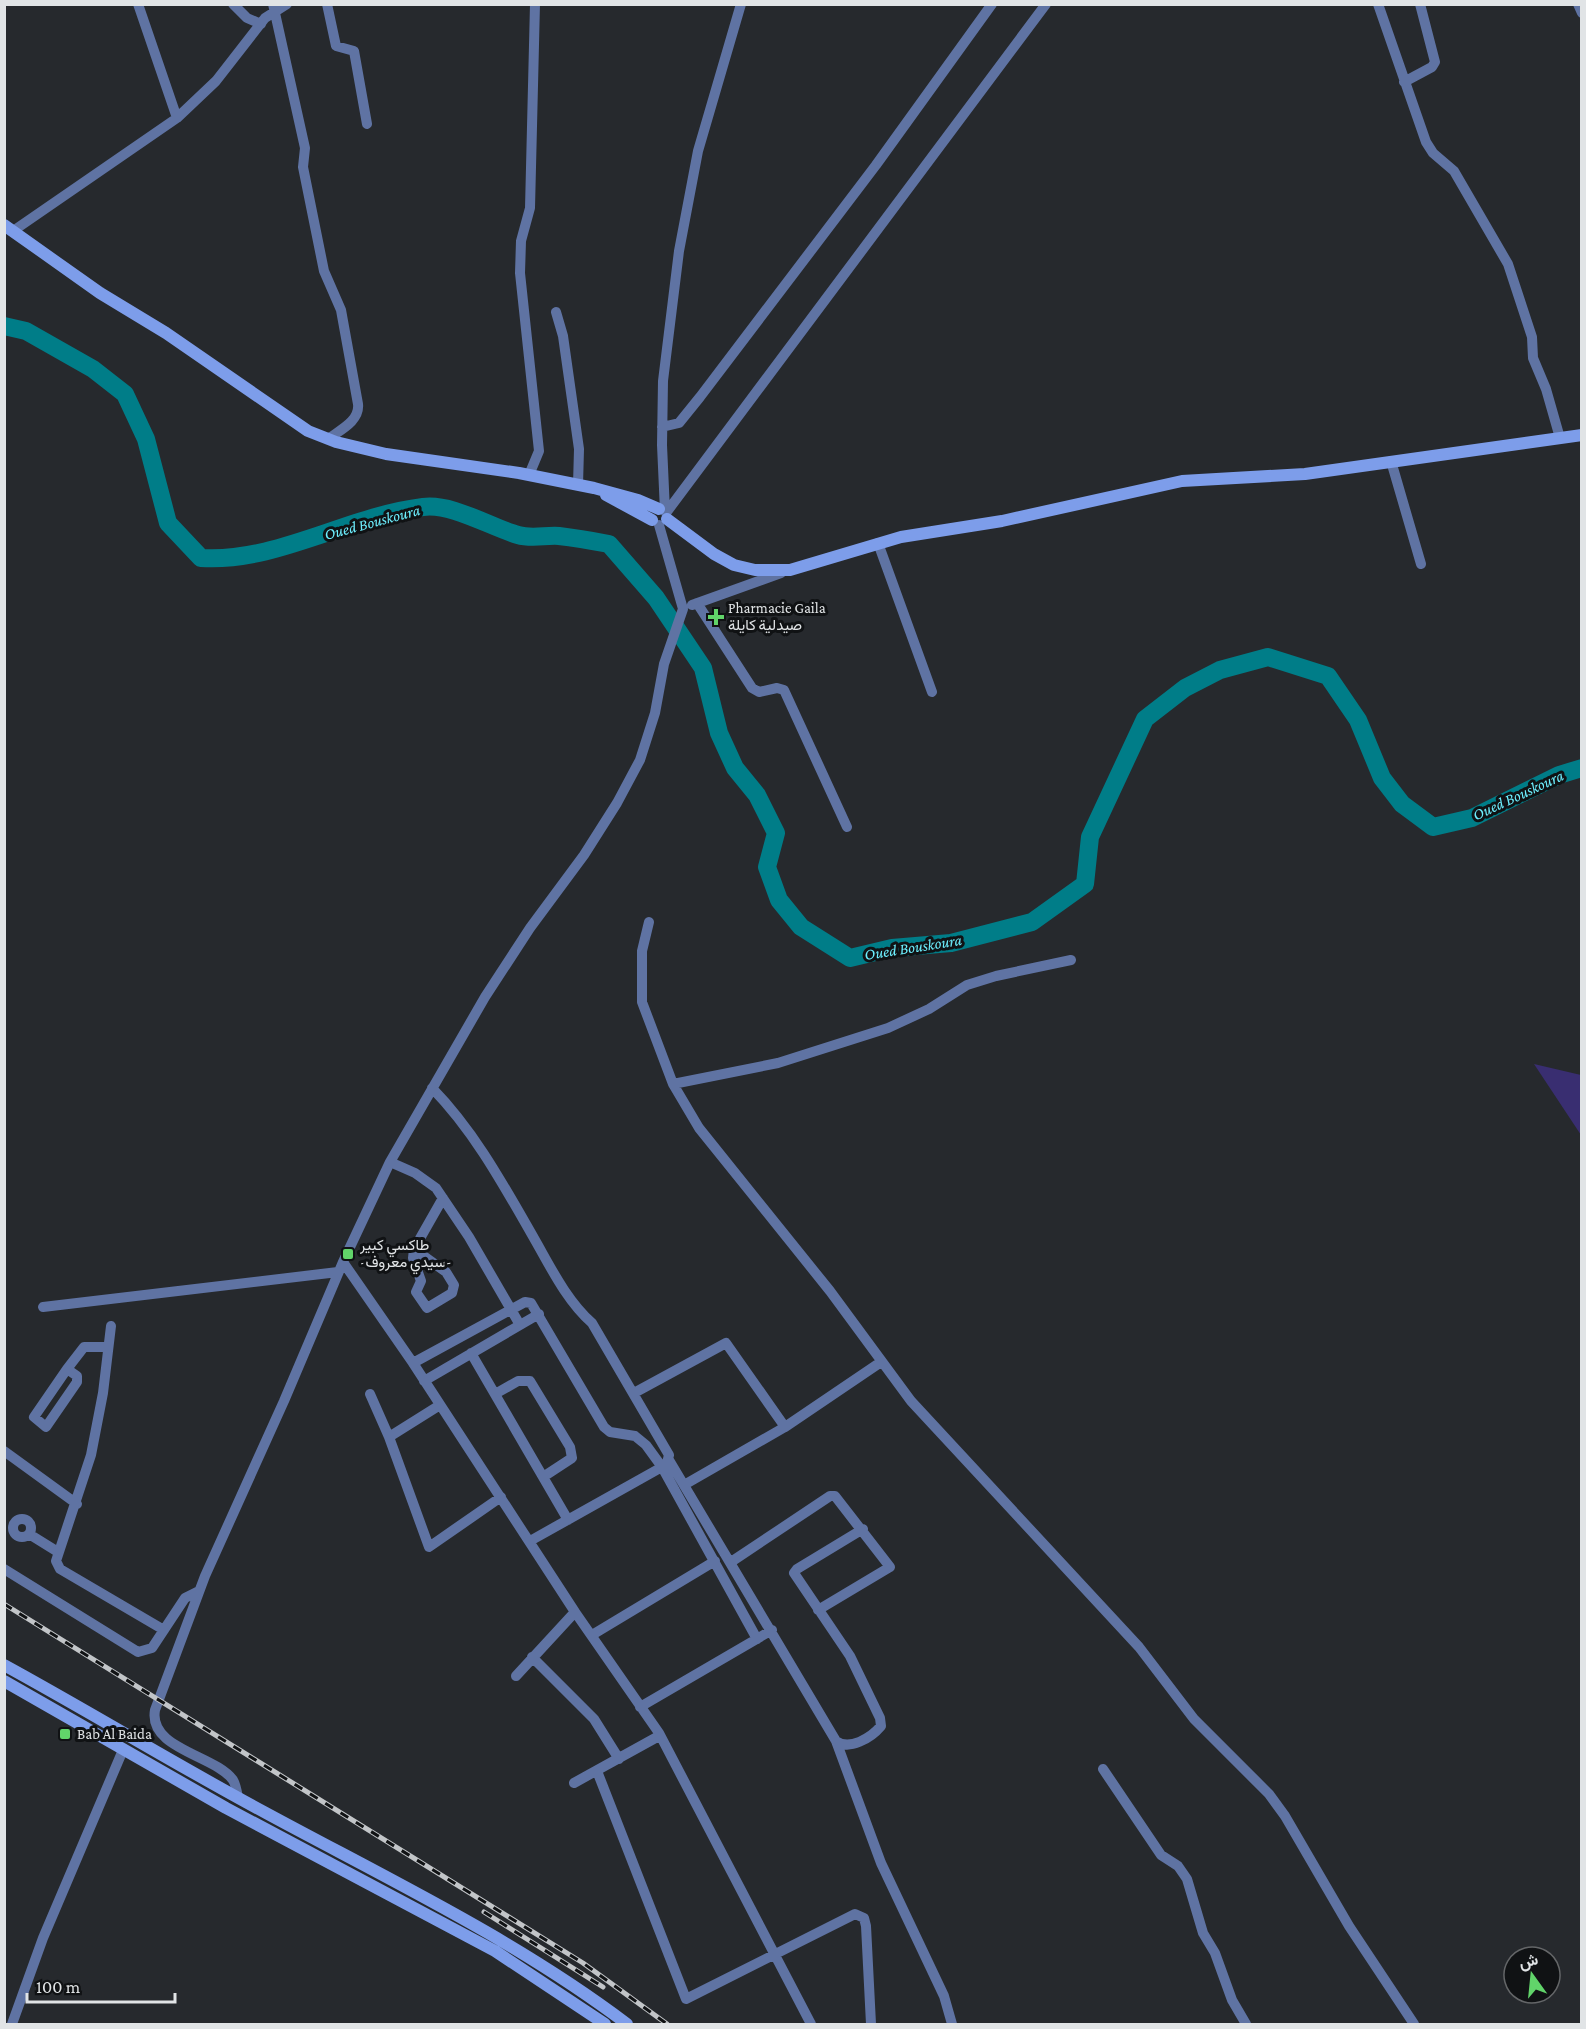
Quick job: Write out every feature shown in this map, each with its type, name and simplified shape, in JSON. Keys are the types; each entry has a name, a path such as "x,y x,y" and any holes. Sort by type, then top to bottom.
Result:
{"street":[{"path":"138,4 177,118"},
{"path":"233,4 247,18 261,24"},
{"path":"287,4 274,8 216,81 177,118 9,228 100,293 174,339 308,431 328,439 386,454 529,475 594,488 661,516 714,554 734,565 755,570 790,570"},
{"path":"327,4 336,46 354,51 367,124"},
{"path":"529,475 539,451 531,356 521,286 520,250 530,208 535,4"},
{"path":"238,1798 235,1784 230,1777 165,1738 158,1731 154,1722 154,1710 199,1591 280,1411 340,1267 390,1162 485,997 584,855 632,777 651,728 669,646 683,609 661,516 665,350 686,210 698,151 741,4"},
{"path":"662,427 679,423 700,397 876,165 992,4"},
{"path":"661,516 1046,4"},
{"path":"1378,4 1426,142 1433,153 1454,171 1508,264 1532,337 1533,358 1546,389 1560,438"},
{"path":"1404,82 1432,68 1436,62 1420,4"},
{"path":"1578,4 1581,13"},
{"path":"274,8 305,148 303,167 324,271 340,310 358,404 358,412 354,420 328,439"},
{"path":"556,312 563,336 579,449 578,485"},
{"path":"683,609 790,570 878,543 1002,521 1182,481 1305,474 1581,435"},
{"path":"1391,461 1421,564"},
{"path":"878,543 932,692"},
{"path":"697,603 752,688 759,692 777,688 784,690 847,827"},
{"path":"649,921 642,951 642,1002 673,1084 699,1128 831,1291 911,1401 1139,1647 1194,1719 1269,1794 1285,1816 1350,1926 1414,2025"},
{"path":"673,1084 778,1063 888,1028 929,1009 967,986 996,976 1071,960"},
{"path":"432,1088 474,1137 560,1282 578,1310 592,1323 634,1393 666,1464 731,1562 836,1741 881,1863 945,1996 952,2025"},
{"path":"390,1162 428,1181 443,1197 520,1325"},
{"path":"414,1249 446,1272 454,1285 452,1293 427,1308 416,1292 421,1281 413,1258 414,1249 443,1197"},
{"path":"43,1307 340,1267"},
{"path":"340,1267 413,1363 575,1612 659,1736 811,2025"},
{"path":"413,1363 528,1302 539,1314 604,1427 610,1432 635,1436 666,1464"},
{"path":"424,1381 539,1314"},
{"path":"111,1326 96,1430 76,1504 56,1561 60,1569 164,1630"},
{"path":"634,1393 726,1343 785,1427"},
{"path":"67,1369 77,1376 77,1382 46,1427 34,1417 67,1369 84,1347 107,1347"},
{"path":"471,1353 568,1520"},
{"path":"685,1493 881,1362"},
{"path":"495,1394 518,1381 530,1381 570,1447 573,1458 543,1478"},
{"path":"370,1394 389,1437 429,1547 501,1497"},
{"path":"389,1437 440,1405"},
{"path":"4,1451 76,1504"},
{"path":"530,1541 666,1464"},
{"path":"685,1493 715,1562 757,1639"},
{"path":"731,1562 830,1496 839,1499 890,1567 818,1610"},
{"path":"8,1522 20,1518 32,1526 29,1534 58,1552"},
{"path":"836,1741 850,1746 876,1732 881,1726 880,1718 850,1656 794,1573 863,1529"},
{"path":"592,1635 715,1562"},
{"path":"4,1569 138,1652 152,1648 185,1598 199,1591"},
{"path":"516,1676 575,1612"},
{"path":"640,1707 772,1630"},
{"path":"532,1657 594,1719 619,1759"},
{"path":"4,1665 238,1798 501,1941 568,1982 627,2025"},
{"path":"4,1681 123,1750 495,1951 605,2025"},
{"path":"574,1783 659,1736"},
{"path":"12,2025 43,1938 123,1750"},
{"path":"1103,1769 1161,1855 1178,1866 1187,1880 1203,1933 1215,1953 1232,2000 1246,2025"},
{"path":"597,1771 686,1999 855,1914 864,1918 871,2025"}],"shaded area":[{"path":"1534,1064 1581,1075 1581,1135"}],"waterway":[{"name":"Oued Bouskoura","path":"4,326 26,331 93,369 125,394 146,439 168,523 201,558 229,558 257,553 367,519 423,507 458,512 523,536 559,536 609,544 656,598 703,668 719,733 735,768 757,795 776,833 767,867 779,900 801,927 850,958 892,948 951,943 1032,922 1085,884 1090,837 1145,719 1185,688 1220,670 1268,657 1328,676 1358,720 1382,778 1402,804 1433,827 1472,818 1559,775 1582,768"}],"railway":[{"path":"4,1604 583,1963 667,2024"},
{"path":"484,1912 603,1987"}],"place":[{"name":"Pharmacie Gaila صيدلية كايلة","path":"716,617"},
{"name":"طاكسي كبير -سيدي معروف-","path":"348,1254"},
{"name":"Bab Al Baida","path":"65,1734"}]}
